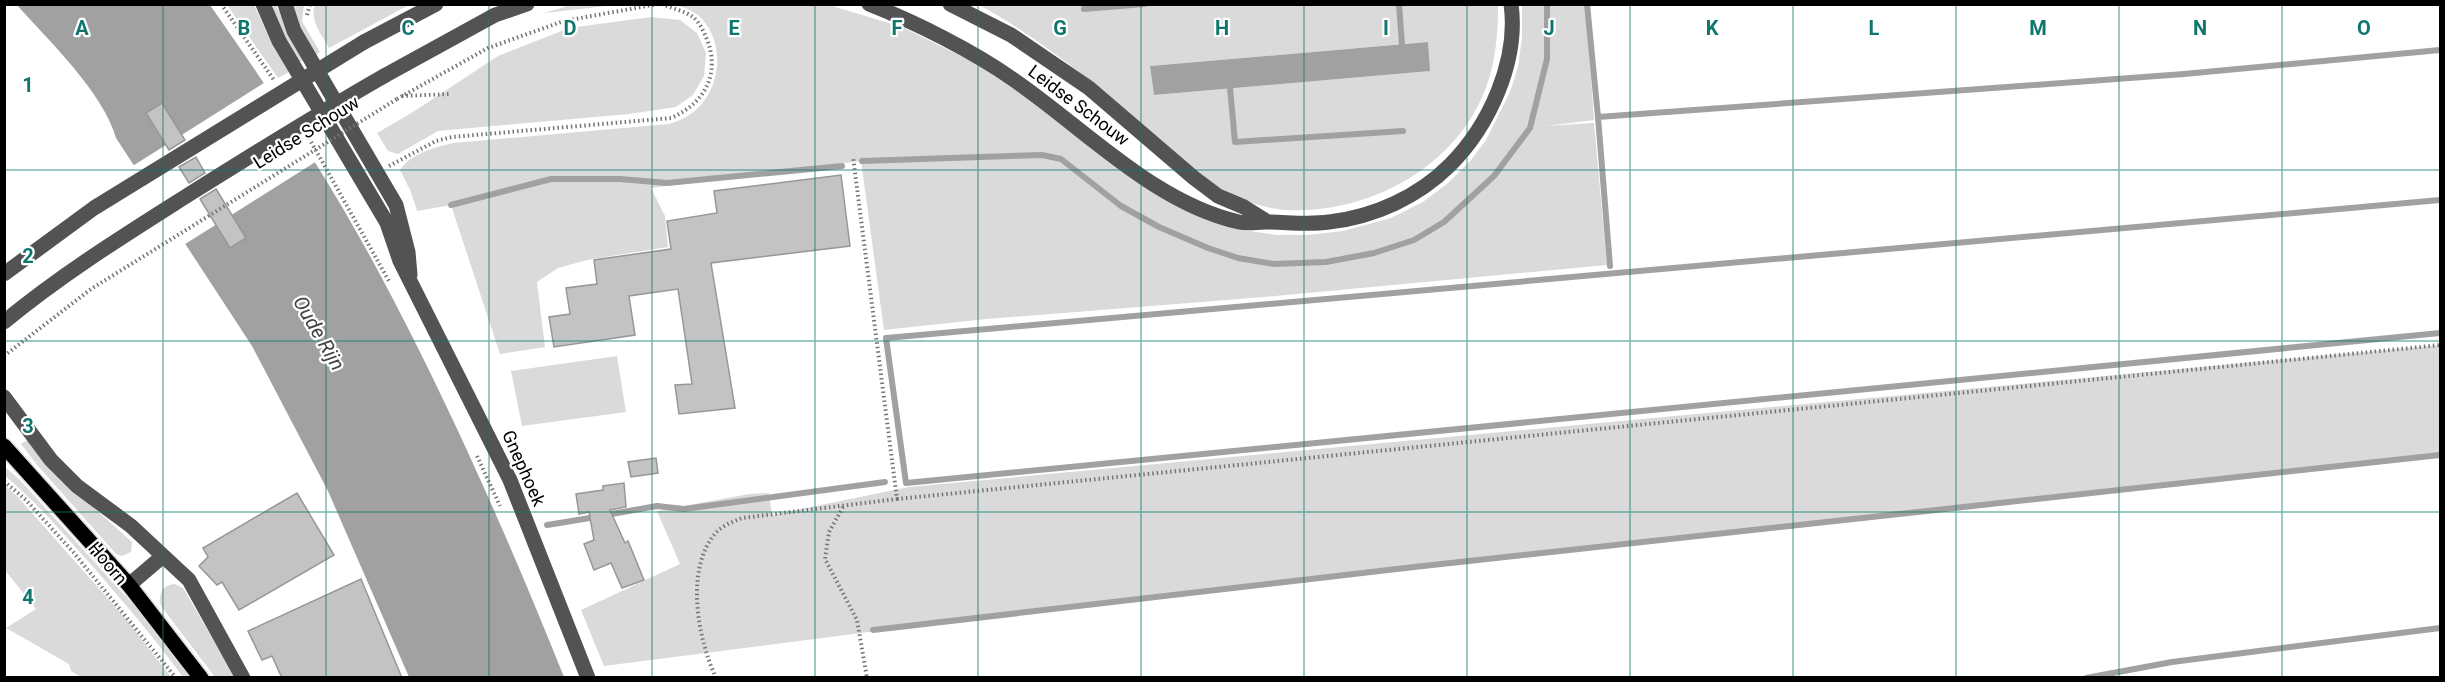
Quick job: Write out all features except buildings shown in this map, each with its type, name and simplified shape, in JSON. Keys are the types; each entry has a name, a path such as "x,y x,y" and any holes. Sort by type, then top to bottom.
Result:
{"main road":[{"name":"Hoorn","path":"4,446 129,585 201,678"}],"street":[{"name":"Gnephoek","path":"263,4 279,41 387,223 400,261 510,480 588,678"},
{"name":"Gnephoek","path":"285,4 294,31 396,205 408,252 411,281"},
{"path":"4,274 94,208 129,186 364,42 436,4"},
{"name":"Leidse Schouw","path":"4,322 97,253 299,125 495,15 527,4"},
{"name":"Leidse Schouw","path":"869,4 931,32 1011,78 1060,113 1138,175 1203,211 1241,223 1311,224 1360,217 1410,196 1442,173 1465,149 1484,122 1504,76 1509,47 1511,4"},
{"name":"Leidse Schouw","path":"951,4 1011,35 1089,88 1218,196 1244,207 1268,222"},
{"path":"4,397 51,460 77,486 131,526 189,580 243,678"},
{"name":"Hoorn","path":"129,585 164,556"}],"path":[{"name":"Leidse Schouw","path":"4,356 91,289 399,98 488,48 564,21 660,4 693,17 702,29 712,59 706,89 687,111 671,117 452,137 436,141 391,165"},
{"path":"397,88 399,98 450,94"},
{"path":"853,158 897,499"},
{"path":"342,194 368,240"},
{"path":"716,678 707,660 698,619 698,581 705,552 715,534 728,523 742,518 897,499 2440,345"},
{"name":"Hoorn","path":"4,480 26,500 74,553 176,678"},
{"path":"844,506 829,532 825,559 857,620 867,678"}],"shaded area":[{"path":"315,4 409,5 329,48 315,22"},
{"path":"574,4 616,4 616,5 544,13"},
{"path":"1498,4 1498,26 1492,69 1485,90 1471,118 1453,142 1431,163 1405,181 1348,204 1318,209 1287,210 1252,203 1209,182 1066,62 979,5","holes":["1428,42 1429,71 1154,95 1150,66"]},
{"path":"227,5 254,5 275,49 291,71 278,78"},
{"path":"275,5 304,60 298,63 271,9"},
{"path":"292,5 304,5 302,21 320,52 314,56 297,25"},
{"path":"676,5 829,5 902,27 969,60 1035,102 1127,174 1243,230 1277,235 1307,235 1343,231 1391,218 1423,202 1448,183 1471,160 1486,140 1510,92 1518,67 1522,37 1522,5 1586,5 1594,120 1546,126 1594,123 1607,265 1264,297 986,319 884,330 861,161 651,188 665,216 668,247 587,260 558,268 537,282 545,347 500,354 451,205 417,211 400,170 416,155 453,143 669,124 686,117 698,108 713,85 717,57 710,30 701,18"},
{"path":"651,17 680,20 697,33 706,53 704,76 693,95 676,107 629,114 438,131 398,154 388,151 377,133 498,56 569,28"},
{"path":"2440,345 2440,454 1719,532 1002,615 604,666 581,610 680,564 657,511 749,494 769,493 772,515 909,487"},
{"path":"617,356 626,412 522,426 511,371"},
{"path":"27,440 92,506 132,542 131,552 122,556 116,554 38,466 21,444"},
{"path":"4,466 21,481 137,609 189,677 183,677 95,569 40,509 5,476"},
{"path":"5,485 125,618 171,677 81,677 71,671 69,664 6,628 36,609 5,570"},
{"path":"175,584 183,588 235,677 215,677 161,606 162,591 167,586"}],"water":[{"name":"Oude Rijn","path":"17,5 210,5 307,150 374,263 484,488 564,677 409,677 328,491 252,346 116,138 100,103 74,68"},
{"path":"1428,42 1430,71 1154,95 1150,66"}],"pier":[{"path":"267,81 317,161 182,246 131,167"}],"waterway":[{"path":"1084,9 1144,4"},
{"path":"1399,4 1402,45"},
{"path":"862,161 1042,155 1061,159 1121,206 1159,227 1238,258 1273,264 1326,262 1374,253 1414,240 1444,222 1494,176 1530,128 1547,59 1547,4"},
{"path":"1587,4 1598,117 2184,74 2440,50"},
{"path":"1230,88 1235,142 1403,131"},
{"path":"1598,117 1610,266"},
{"path":"451,205 551,179 620,179 667,183 842,166"},
{"path":"2440,200 886,338 906,483 2440,333"},
{"path":"873,630 1414,567 2440,455"},
{"path":"606,515 657,506 684,509 885,482"},
{"path":"547,525 596,517"},
{"path":"2086,678 2172,662 2440,628"}]}
